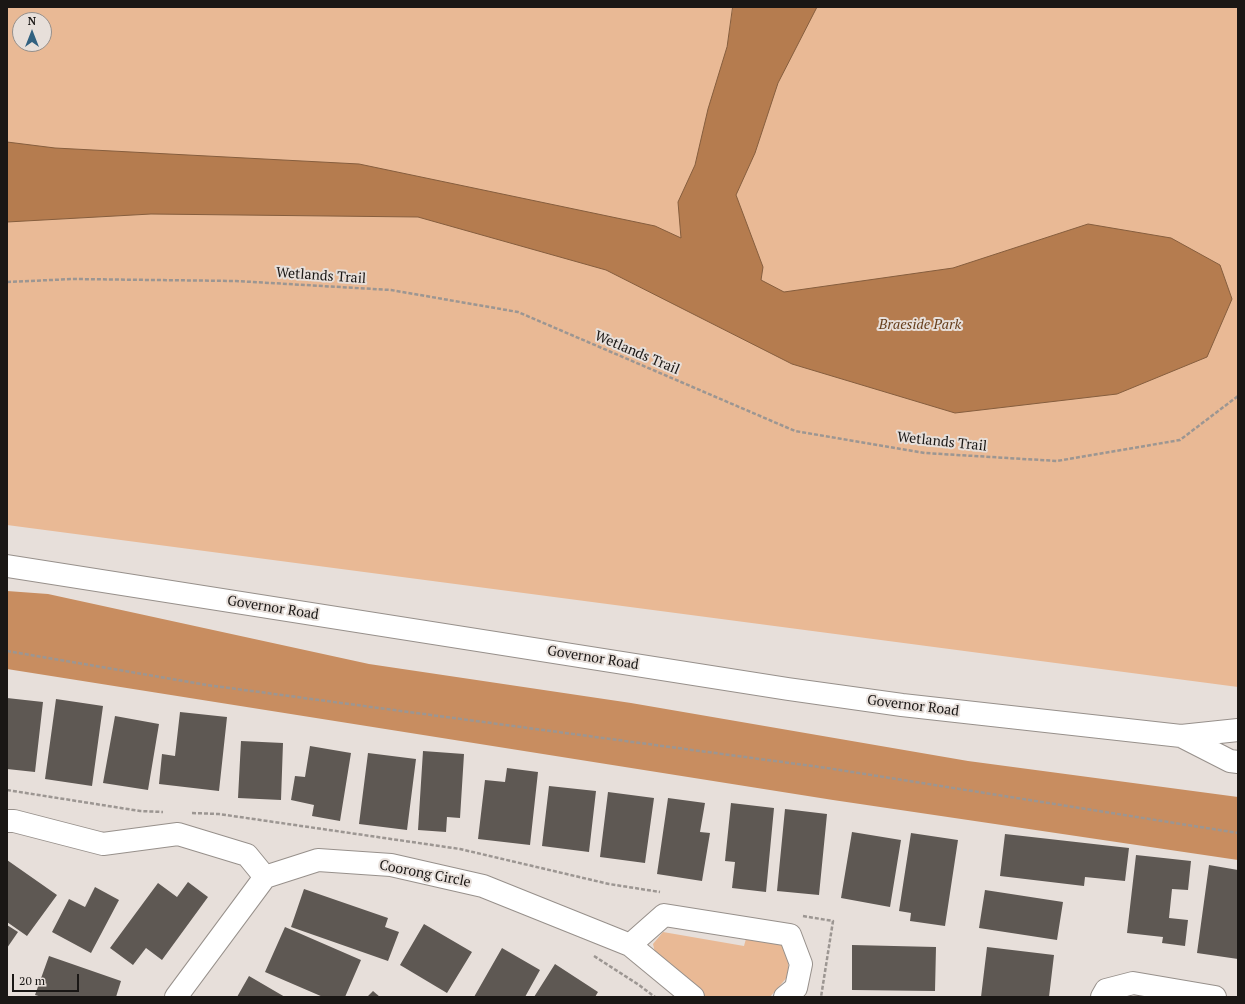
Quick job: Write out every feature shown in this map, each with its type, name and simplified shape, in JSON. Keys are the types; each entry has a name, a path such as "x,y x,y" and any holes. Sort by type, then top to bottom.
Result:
{"main road":[{"name":"Governor Road","path":"7,566 796,690 902,705 1181,736 1238,730"},
{"name":"Governor Road","path":"1181,736 1230,761 1238,762"},
{"path":"7,821 14,821 103,844 178,834 247,855 265,877 176,997"},
{"name":"Coorong Circle","path":"265,877 318,860 391,865 483,886 630,945 693,997"},
{"path":"630,945 664,915 790,934 801,964 796,988 785,997"},
{"path":"1102,997 1106,990 1133,983 1215,997"}],"path":[{"name":"Wetlands Trail","path":"7,282 73,279 244,281 391,290 518,312 795,431 925,453 1056,461 1180,440 1238,396"},
{"path":"7,651 207,685 827,768 1238,833"},
{"path":"587,952 639,985 654,997"}],"green space":[{"name":"Braeside Park","path":"7,7 1238,7 1238,687 7,525"},
{"path":"663,932 744,946 747,935 778,939 787,949 789,975 770,997 702,997 657,961 653,944"}],"shaded area":[{"path":"733,7 817,7 778,83 755,153 736,195 763,267 761,280 784,292 953,268 1088,224 1171,238 1220,265 1232,299 1207,357 1117,394 955,413 792,364 606,270 418,217 151,214 7,222 7,142 55,148 359,164 655,226 681,238 678,202 695,165 708,109 727,47"},
{"path":"7,591 48,594 369,664 631,703 968,761 1238,797 1238,860 833,800 7,669"}],"building":[{"path":"7,698 43,702 35,772 7,769"},
{"path":"56,699 103,706 92,786 45,779"},
{"path":"180,712 227,717 219,791 159,784 162,754 175,756"},
{"path":"115,716 159,724 148,790 103,783"},
{"path":"241,741 283,743 281,800 238,798"},
{"path":"310,746 351,753 340,821 312,816 314,805 291,800 295,776 305,777"},
{"path":"423,751 464,754 460,818 447,817 446,832 418,830"},
{"path":"368,753 416,759 407,830 359,824"},
{"path":"507,768 538,772 530,845 478,839 485,780 505,782"},
{"path":"549,786 596,791 589,852 542,846"},
{"path":"608,792 654,798 645,863 600,857"},
{"path":"668,798 705,803 700,832 710,833 702,881 657,874"},
{"path":"731,803 774,808 766,892 732,888 735,862 725,861"},
{"path":"785,809 827,814 819,895 777,891"},
{"path":"852,832 901,840 890,907 841,898"},
{"path":"911,833 958,840 945,926 910,921 911,913 899,911"},
{"path":"1005,834 1129,848 1125,881 1085,877 1084,886 1000,876"},
{"path":"1136,855 1191,861 1188,890 1172,889 1169,918 1188,920 1185,946 1162,943 1163,937 1127,933"},
{"path":"7,860 57,895 27,936 7,922"},
{"path":"1209,865 1238,870 1238,959 1197,953"},
{"path":"188,882 208,897 162,960 146,948 133,965 110,948 158,883 177,897"},
{"path":"95,887 119,900 91,953 52,932 69,899 85,907"},
{"path":"304,889 388,918 385,927 399,932 388,961 291,927"},
{"path":"985,890 1063,902 1057,940 979,928"},
{"path":"424,924 472,952 447,993 400,965"},
{"path":"7,925 18,932 7,948"},
{"path":"285,927 361,960 345,997 323,997 265,972"},
{"path":"852,945 936,947 935,991 852,990"},
{"path":"987,947 1054,955 1049,997 981,997"},
{"path":"502,948 540,970 525,997 474,997"},
{"path":"49,956 121,981 116,997 42,997 35,995"},
{"path":"555,964 598,992 595,997 534,997"},
{"path":"249,976 285,997 237,997"},
{"path":"373,991 380,997 367,997"}]}
